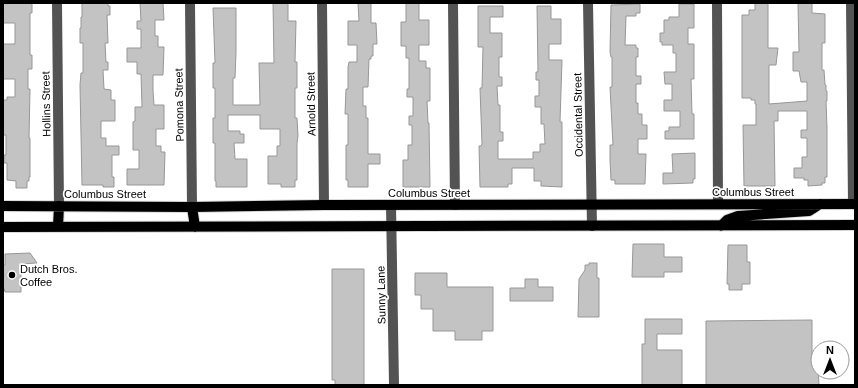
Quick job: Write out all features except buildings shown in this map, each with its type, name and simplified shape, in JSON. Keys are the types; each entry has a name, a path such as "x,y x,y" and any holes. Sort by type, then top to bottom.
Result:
{"main road":[{"path":"721,226 727,220 738,216 809,211 820,204"},
{"name":"Columbus Street","path":"3,206 854,204"},
{"path":"58,227 59,206"},
{"path":"192,206 195,227"},
{"path":"3,227 855,225"}],"street":[{"name":"Hollins Street","path":"57,3 59,206"},
{"name":"Pomona Street","path":"190,3 192,206"},
{"name":"Arnold Street","path":"322,3 324,205"},
{"path":"453,3 455,204"},
{"name":"Occidental Street","path":"588,3 592,226"},
{"path":"717,3 718,204"},
{"path":"851,3 854,204"},
{"name":"Sunny Lane","path":"391,205 394,385"}],"place":[{"name":"Dutch Bros. Coffee","path":"12,275"}]}
